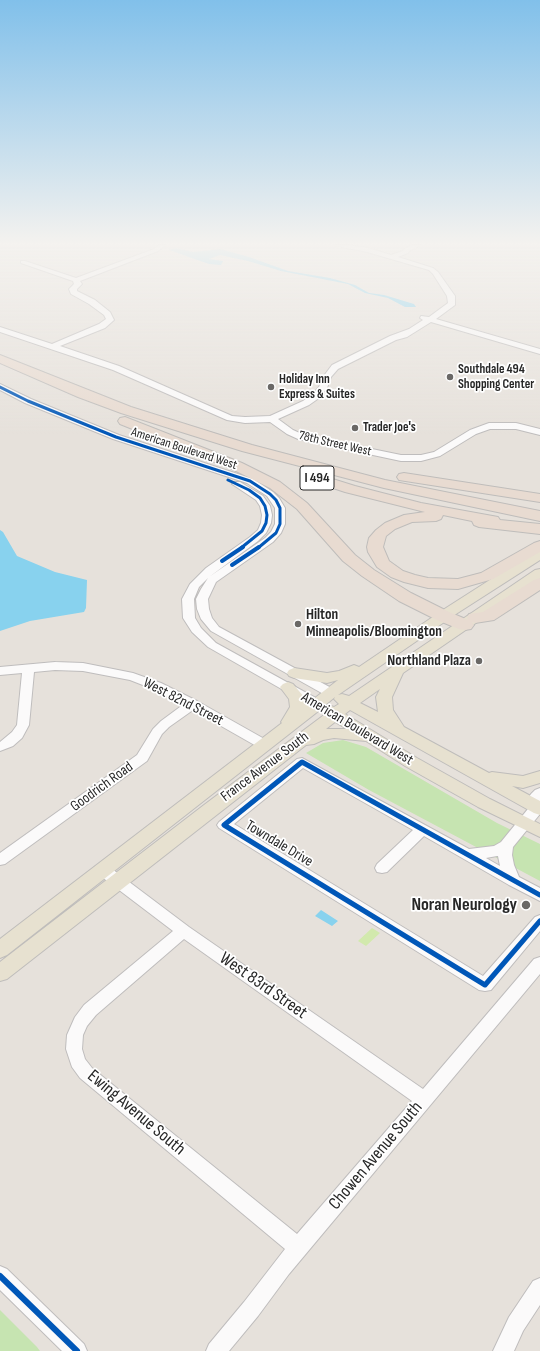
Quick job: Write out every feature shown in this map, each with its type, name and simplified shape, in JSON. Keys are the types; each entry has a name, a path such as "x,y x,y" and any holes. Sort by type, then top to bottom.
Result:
{"highway":[{"name":"I 494","path":"0,359 83,394 126,410 247,448 384,484 540,516"},
{"name":"I 494","path":"0,370 99,411 162,432 350,489 421,507 540,529"},
{"path":"99,411 237,466 275,485 302,506 359,566 391,589 443,616 470,621 488,616 540,583"},
{"path":"247,448 380,474 540,498"},
{"path":"540,529 522,528 449,517 425,516 409,518 390,526 377,538 375,547 376,552 383,564 397,574 428,583 448,584 469,582 487,576 540,546"}],"main road":[{"name":"France Avenue South","path":"0,973 110,875 263,744 379,659 540,554"},
{"name":"France Avenue South","path":"0,950 110,875 397,670 540,573"},
{"path":"294,673 319,678 335,677 379,659"},
{"path":"397,670 384,697 385,711 403,734"},
{"path":"285,728 298,707 297,698 288,687"},
{"name":"American Boulevard West","path":"331,693 479,776 539,803"},
{"name":"American Boulevard West","path":"317,704 370,737 484,803 533,828"},
{"path":"294,745 320,735 334,733 370,737"},
{"path":"479,776 502,781 522,782 540,778"}],"street":[{"path":"54,346 102,326 110,320 108,314 100,308"},
{"path":"412,331 441,308"},
{"path":"393,338 396,333 428,319 448,308"},
{"path":"441,312 442,317 455,326"},
{"path":"428,319 540,352"},
{"path":"0,329 54,346 139,377 230,418 245,420 272,419 306,403 316,396 323,388 326,376 335,367 393,338 427,326 455,326"},
{"name":"American Boulevard West","path":"0,389 116,437 250,482 270,494 277,502 281,517 276,533 269,540 201,577 188,599 188,608 193,626 212,645 317,704"},
{"name":"78th Street West","path":"272,419 290,432 302,437 401,458 422,458 437,454 473,432 489,426 516,426 540,432"},
{"name":"American Boulevard West","path":"181,460 249,490 260,498 268,515 262,531 227,563 206,589 202,600 202,609 206,619 215,629 233,640 331,693"},
{"name":"West 82nd Street","path":"0,671 55,666 83,667 133,677 157,686 193,704 263,744"},
{"path":"0,748 8,743 17,734 23,725 28,668"},
{"name":"Goodrich Road","path":"0,860 142,758 157,732 165,724 193,704"},
{"name":"Towndale Drive","path":"540,895 302,762 224,825 485,985 540,922"},
{"path":"465,854 497,851 533,828 539,803"},
{"path":"382,868 422,830"},
{"path":"506,846 505,855 507,865 514,881"},
{"name":"West 83rd Street","path":"110,875 184,931 424,1099"},
{"name":"Ewing Avenue South","path":"184,931 90,1010 85,1016 75,1035 74,1050 78,1062 86,1074 298,1247"},
{"name":"Chowen Avenue South","path":"216,1351 252,1309 298,1247 540,963"},
{"path":"0,1276 77,1351"},
{"path":"503,1351 516,1324 540,1288"}],"green space":[{"path":"343,740 366,747 497,823 540,844 540,881 369,790 306,753 323,743"},
{"path":"372,928 380,933 366,946 358,941"},
{"path":"0,1310 37,1347 40,1351 0,1351"}],"water":[{"path":"0,530 3,532 17,556 55,572 87,580 86,608 84,612 30,621 0,631"},
{"path":"321,910 338,921 332,926 315,916"}],"cycle path":[{"path":"0,387 28,401 116,437 250,481 270,494 276,500 280,508 280,524 276,533 269,540 232,565"},
{"path":"222,561 247,544 262,531 266,523 267,515 265,506 260,498 249,490 228,480"},
{"path":"540,895 302,762 224,825 485,985 540,921"},
{"path":"0,1276 77,1351"}],"place":[{"name":"Southdale 494 Shopping Center","path":"450,377"},
{"name":"Holiday Inn Express & Suites","path":"271,387"},
{"name":"Trader Joe's","path":"355,428"},
{"name":"Hilton Minneapolis/Bloomington","path":"298,624"},
{"name":"Northland Plaza","path":"479,661"},
{"name":"Noran Neurology","path":"526,905"}]}
